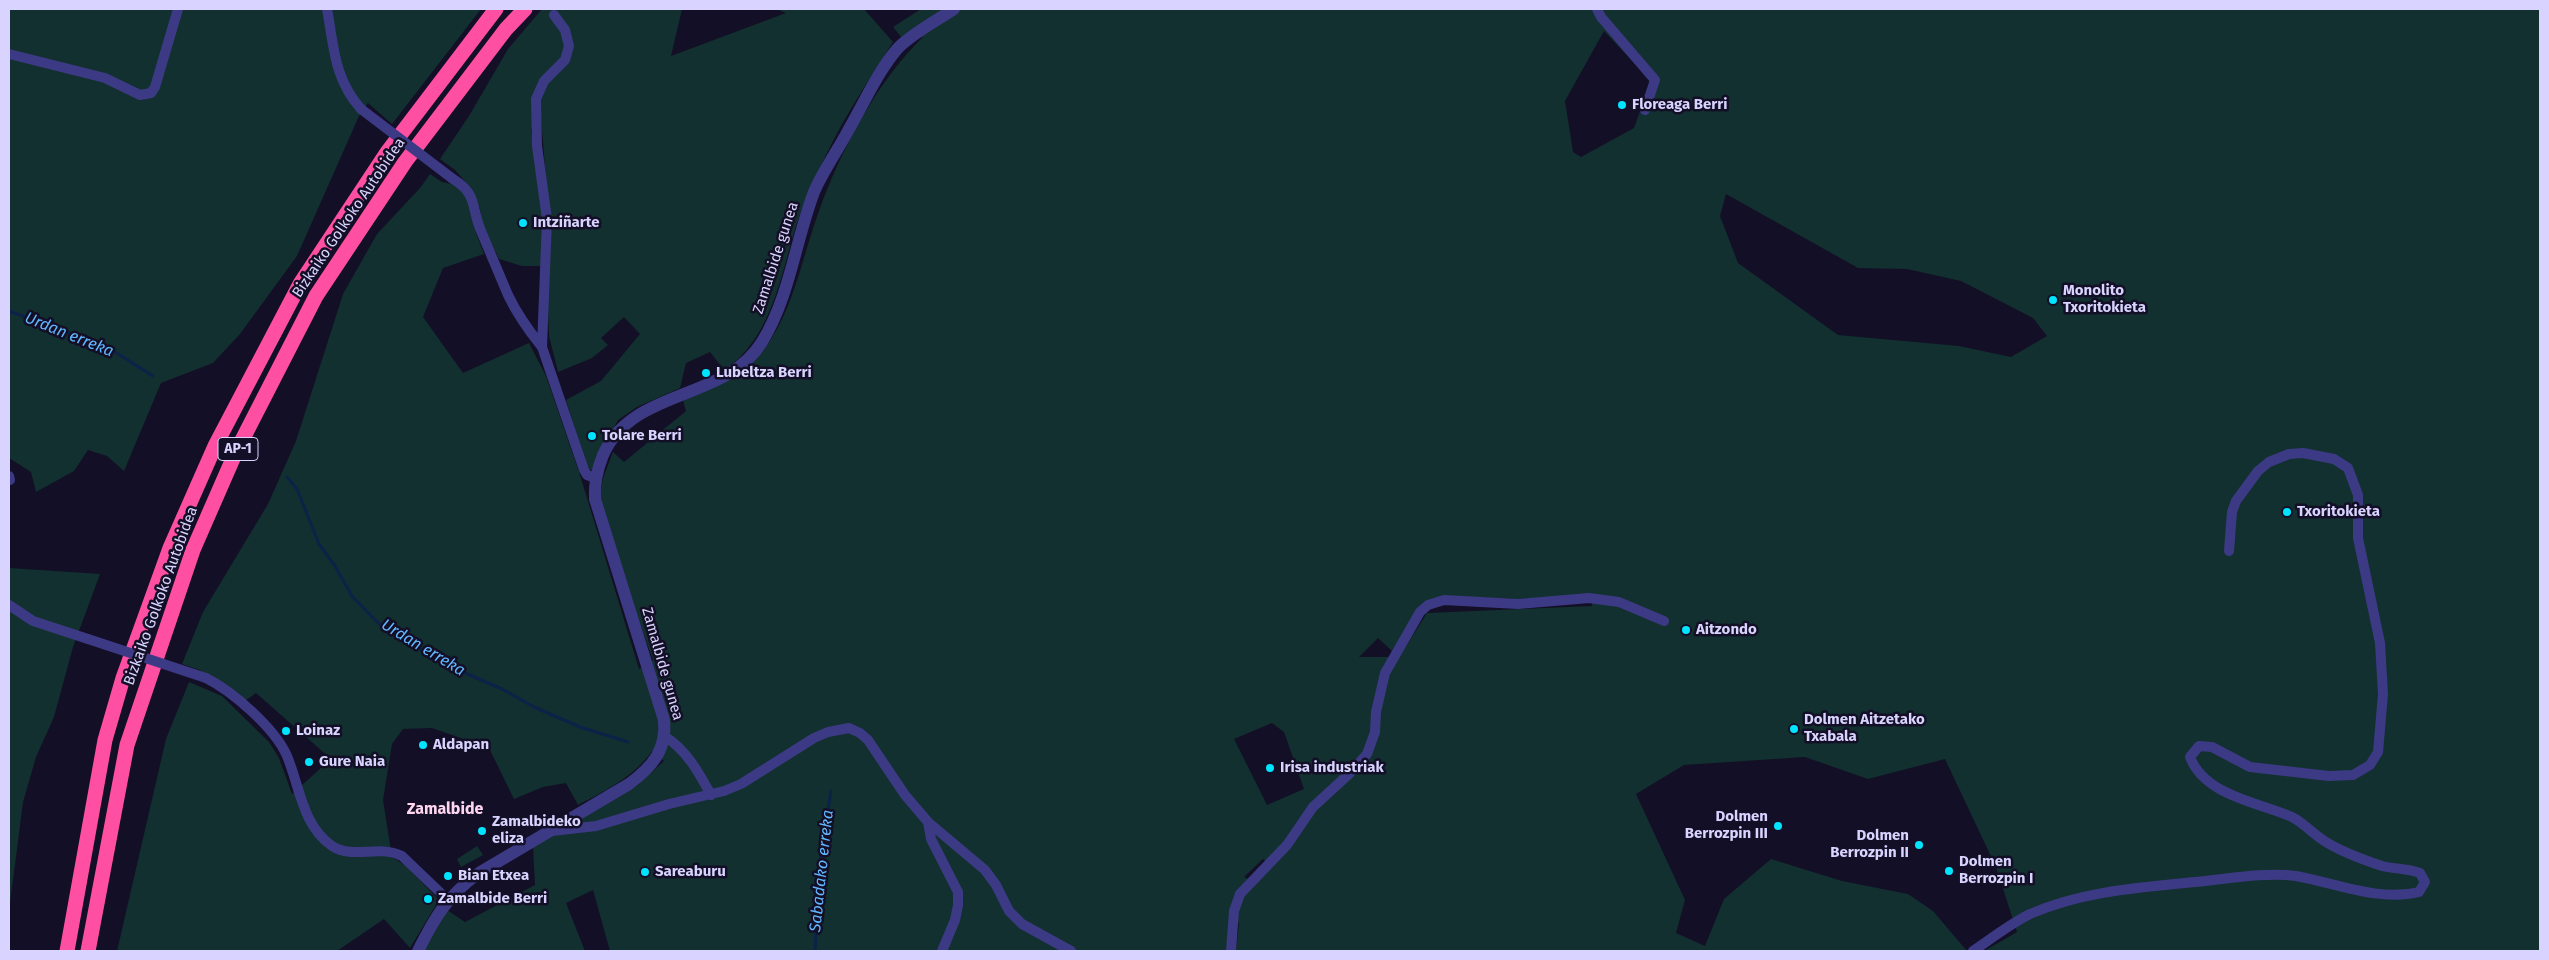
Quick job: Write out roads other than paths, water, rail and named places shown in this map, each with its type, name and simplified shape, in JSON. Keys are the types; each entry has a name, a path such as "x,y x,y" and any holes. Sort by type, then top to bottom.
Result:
{"highway":[{"name":"Bizkaiko Golkoko Autobidea","path":"68,951 105,740 123,678 170,548 214,446 306,276 388,151 496,9"},
{"name":"Bizkaiko Golkoko Autobidea","path":"88,951 127,745 193,550 235,454 316,296 405,162 506,28 525,9"}],"street":[{"path":"9,54 105,78 140,95 146,94 155,87 178,9"},
{"path":"327,9 339,75 350,96 361,109 461,184 474,200 481,231 508,295 524,325 542,347 584,470 587,475 595,478"},
{"name":"Zamalbide gunea","path":"418,951 436,915 448,900 479,873 629,784 645,772 657,758 664,736 662,713 595,499 595,478 606,450 614,436 638,414 713,383 734,372 750,359 775,318 815,191 880,75 899,47 954,9"},
{"path":"1597,9 1655,80 1645,110"},
{"path":"542,347 547,219 537,146 536,99 544,81 566,60 569,46 565,30 554,16"},
{"path":"1973,951 2012,924 2030,915 2057,904 2113,890 2242,877 2294,876 2354,890 2407,895 2419,892 2425,882 2420,873 2408,868 2384,866 2326,842 2293,818 2239,799 2216,786 2195,769 2190,757 2199,746 2212,746 2250,767 2329,776 2353,775 2370,765 2378,752 2383,694 2380,643 2358,538 2358,495 2348,468 2334,459 2303,453 2289,454 2269,462 2258,471 2236,502 2232,512 2229,551"},
{"path":"1231,951 1234,911 1240,894 1288,845 1313,807 1350,773 1367,754 1375,732 1376,712 1385,673 1420,612 1428,605 1444,600 1518,604 1589,598 1619,602 1664,621"},
{"path":"9,605 33,621 206,678 227,690 255,715 279,744 286,755 307,816 332,846 355,853 379,850 394,852 402,856 448,900"},
{"path":"550,831 596,826 669,804 711,795 740,784 814,738 828,732 849,728 860,733 868,740 905,795 928,822 985,870 996,885 1009,911 1022,924 1071,951"},
{"path":"664,736 677,744 700,775 711,795"},
{"path":"928,822 931,839 958,892 955,920 942,951"}],"waterway":[{"name":"Urdan erreka","path":"9,311 107,347 153,376"},
{"name":"Urdan erreka","path":"287,477 297,489 319,544 335,566 352,596 378,623 442,663 502,689 534,707 580,727 628,742"},
{"name":"Sabadako erreka","path":"815,951 819,868 831,791"}],"place":[{"name":"Floreaga Berri","path":"1622,105"},
{"name":"Intziñarte","path":"523,223"},
{"name":"Monolito Txoritokieta","path":"2053,300"},
{"name":"Lubeltza Berri","path":"706,373"},
{"name":"Tolare Berri","path":"592,436"},
{"name":"Txoritokieta","path":"2287,512"},
{"name":"Aitzondo","path":"1686,630"},
{"name":"Dolmen Aitzetako Txabala","path":"1794,729"},
{"name":"Loinaz","path":"286,731"},
{"name":"Aldapan","path":"423,745"},
{"name":"Gure Naia","path":"309,762"},
{"name":"Irisa industriak","path":"1270,768"},
{"name":"Dolmen Berrozpin III","path":"1778,826"},
{"name":"Zamalbideko eliza","path":"482,831"},
{"name":"Dolmen Berrozpin II","path":"1919,845"},
{"name":"Dolmen Berrozpin I","path":"1949,871"},
{"name":"Sareaburu","path":"645,872"},
{"name":"Bian Etxea","path":"448,876"},
{"name":"Zamalbide Berri","path":"428,899"}],"district":[{"name":"Zamalbide","path":"445,810"}]}
